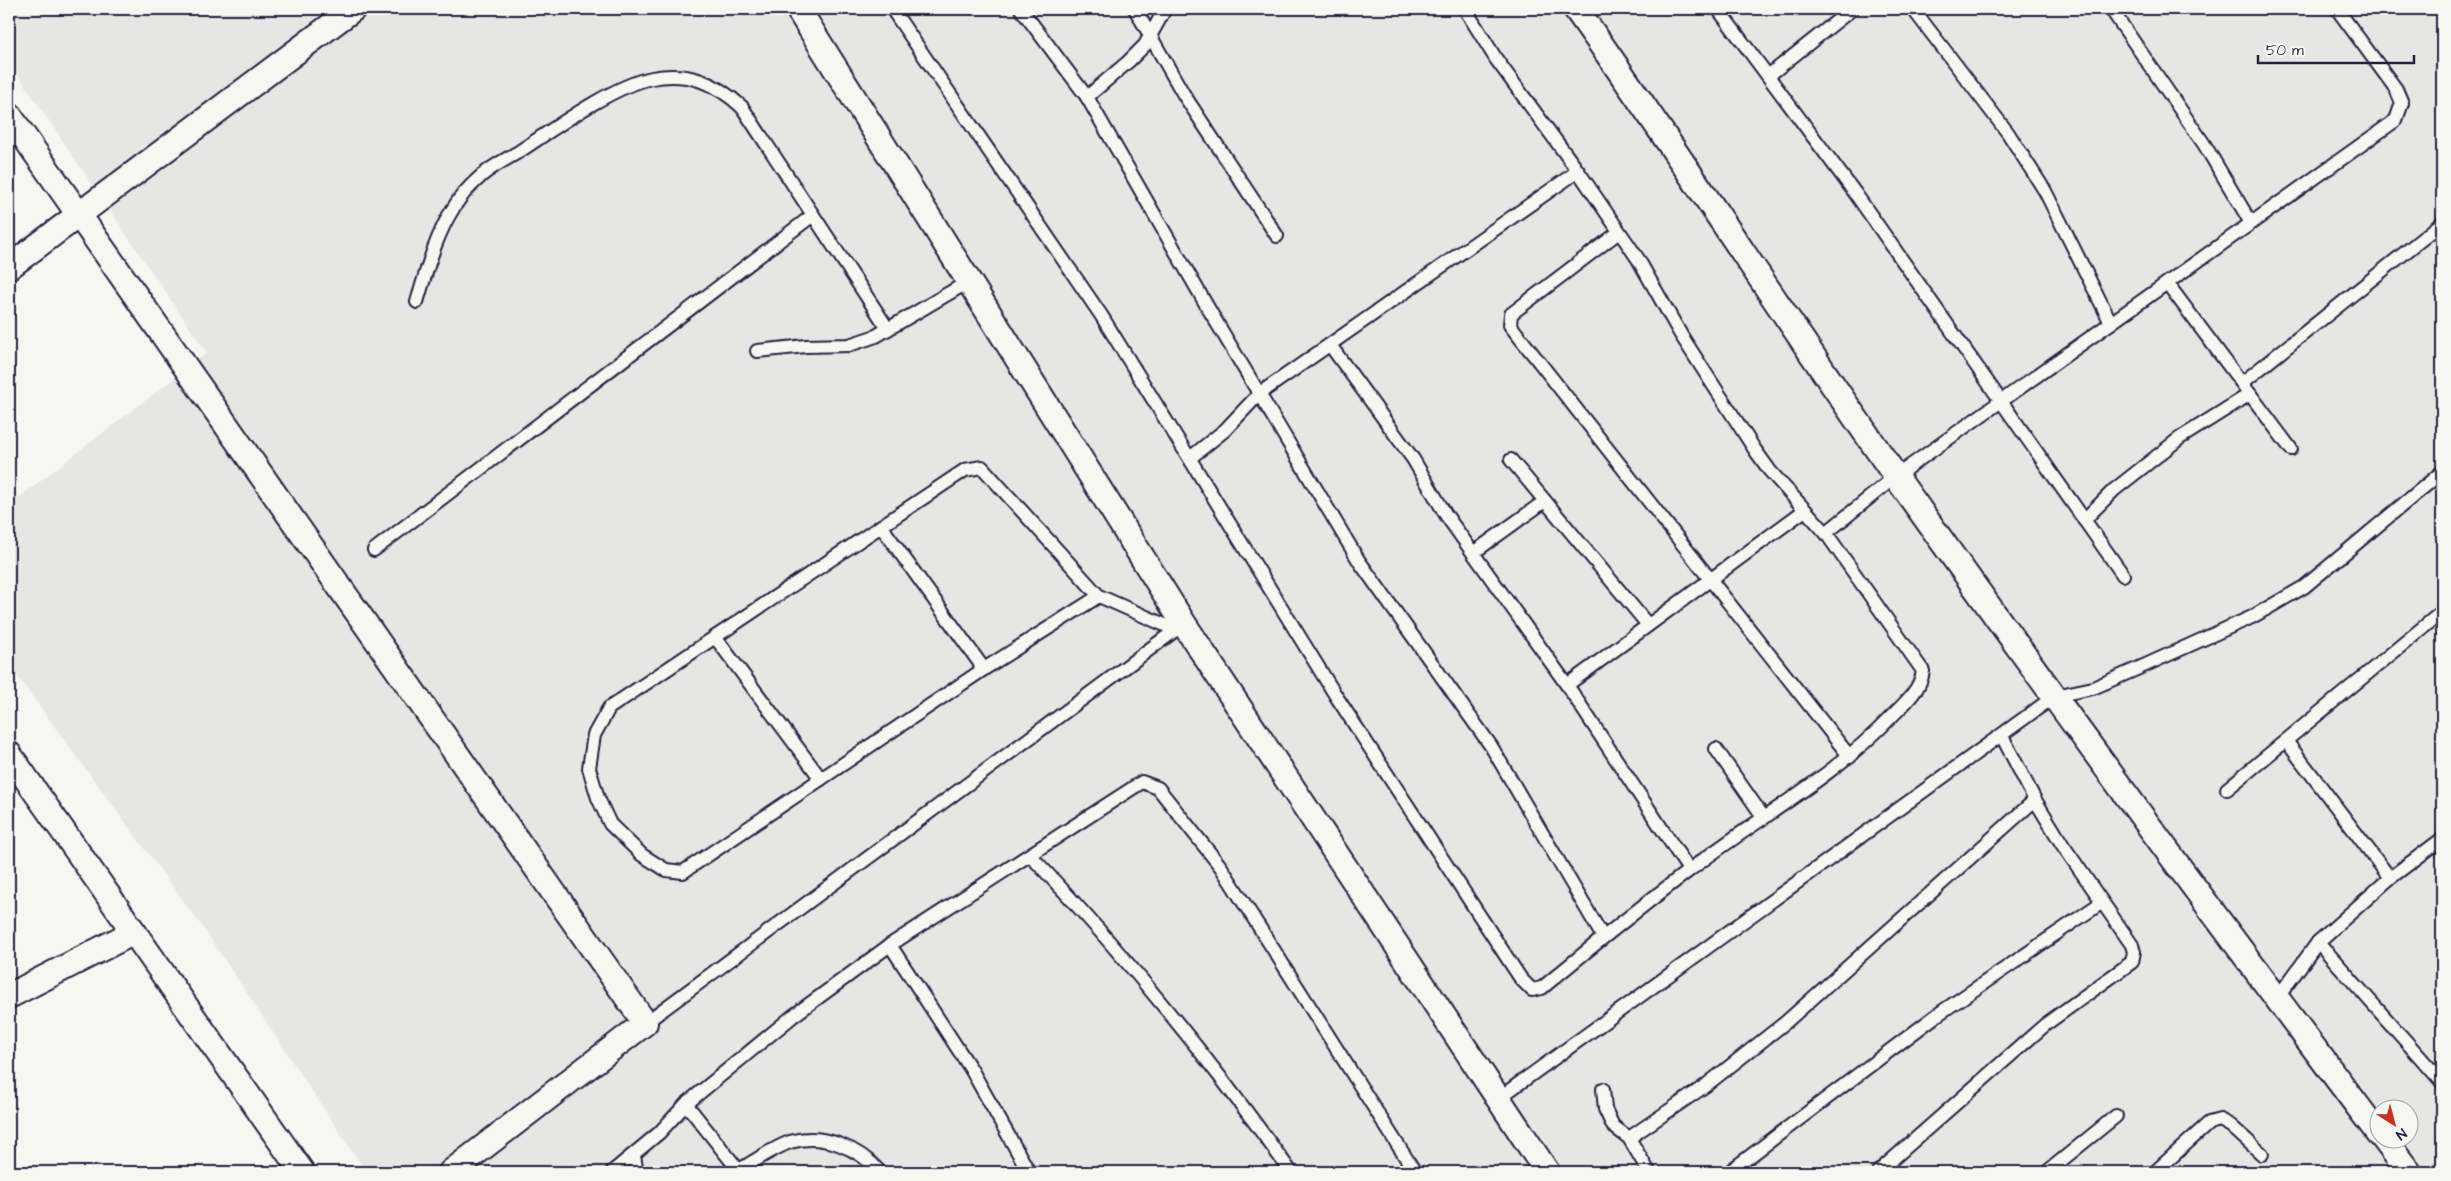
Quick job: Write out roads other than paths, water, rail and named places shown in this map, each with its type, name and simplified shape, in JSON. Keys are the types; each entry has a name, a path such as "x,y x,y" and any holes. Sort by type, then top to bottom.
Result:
{"street":[{"path":"9,267 353,9"},
{"path":"798,9 1180,627 1499,1098 1547,1172"},
{"path":"1576,9 1631,86 1896,476 2055,696 2368,1118"},
{"path":"9,115 645,1023 452,1172"},
{"path":"9,754 302,1172"},
{"path":"9,996 134,932"},
{"path":"2391,1148 2409,1172"}],"lane":[{"path":"892,9 1101,315 1336,696 1521,979 1532,990 1542,988 1689,870 1850,757 1870,740 1922,682 1923,671 1826,533 1770,470 1755,450 1681,335 1619,232 1578,171 1496,59 1465,9"},
{"path":"1021,9 1087,97 1359,561 1491,746 1603,938"},
{"path":"1135,9 1184,95 1277,236"},
{"path":"1087,97 1145,45 1165,9"},
{"path":"1718,9 1855,194 2123,575"},
{"path":"1768,76 1852,9"},
{"path":"1913,9 2008,133 2034,175 2110,323"},
{"path":"2111,9 2204,144 2251,223"},
{"path":"1826,533 1896,476 2396,120 2402,103 2396,89 2337,9"},
{"path":"417,302 436,242 451,213 479,177 581,111 627,86 653,78 685,77 708,82 728,94 742,107 888,329"},
{"path":"1190,458 1231,425 1260,394 1578,171"},
{"path":"374,550 813,215"},
{"path":"2084,520 2114,490 2246,388 2442,224"},
{"path":"1619,232 1511,314 1510,325 1850,757"},
{"path":"757,351 849,345 876,336 968,282"},
{"path":"2167,283 2291,449"},
{"path":"1330,345 1413,459 1446,515 1567,685 1689,870"},
{"path":"1511,460 1648,625"},
{"path":"1100,596 984,669 683,872 666,870 642,855 610,824 598,798 589,768 594,735 609,708 965,470 982,467 1100,596 1180,627"},
{"path":"1499,1098 2055,696 2093,688 2280,603 2304,587 2442,472"},
{"path":"1473,553 1545,501"},
{"path":"1567,685 1805,510"},
{"path":"881,526 984,669"},
{"path":"2227,789 2287,742 2442,612"},
{"path":"645,1023 1180,627"},
{"path":"715,637 821,779"},
{"path":"1878,1172 2046,1024 2132,962 2134,952 2132,945 2101,903 2035,800 2002,736"},
{"path":"2287,742 2390,878"},
{"path":"1716,750 1764,818"},
{"path":"612,1172 634,1156 686,1104 793,1016 890,945 1142,782 1158,788 1221,867 1415,1172"},
{"path":"1629,1138 1704,1086 1786,1022 2035,800"},
{"path":"2278,997 2318,942 2390,878 2442,839"},
{"path":"1030,855 1086,913 1158,998 1291,1172"},
{"path":"1729,1172 1937,1015 2101,903"},
{"path":"2318,942 2442,1082"},
{"path":"890,945 966,1061 1029,1172"},
{"path":"1603,1089 1605,1109 1613,1126 1629,1138 1648,1172"},
{"path":"686,1104 739,1171 790,1142 817,1139 842,1145 874,1165 880,1172"},
{"path":"2046,1172 2116,1116"},
{"path":"2155,1172 2209,1123 2220,1120 2231,1126 2262,1154"},
{"path":"634,1156 637,1172"}]}
